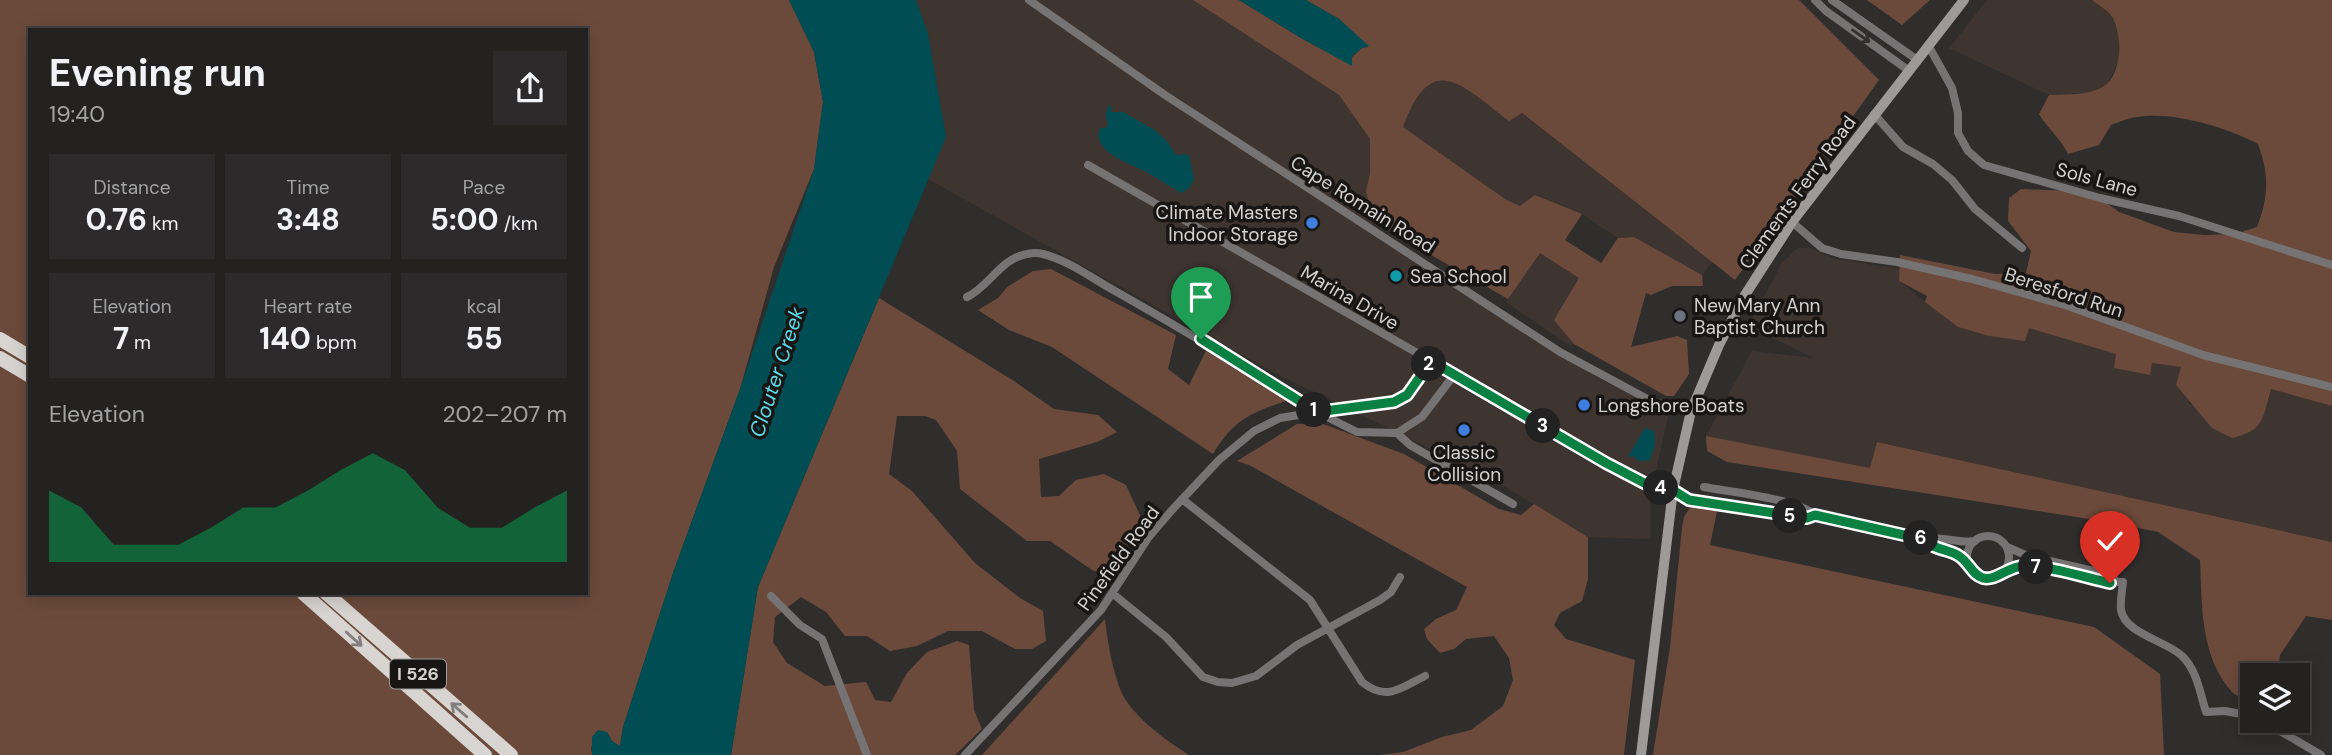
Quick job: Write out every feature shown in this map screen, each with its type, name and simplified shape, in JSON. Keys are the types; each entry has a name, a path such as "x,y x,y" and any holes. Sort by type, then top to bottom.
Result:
{"highway":[{"path":"0,340 28,356"},
{"path":"0,358 28,375"},
{"name":"I 526","path":"305,595 485,755"},
{"name":"I 526","path":"328,595 511,755"}],"main road":[{"name":"Clements Ferry Road","path":"1641,755 1673,490 1691,411 1719,345 1745,295 1792,222 1964,0"}],"street":[{"name":"Cape Romain Road","path":"1029,0 1165,95 1560,352 1653,402 1691,411"},
{"path":"1815,0 1826,11 1908,70"},
{"path":"1832,0 1916,59"},
{"name":"Sols Lane","path":"1928,45 1952,88 1958,113 1958,133 1968,151 1984,165 2100,198 2179,216 2332,265"},
{"path":"1874,114 1903,146 1933,164 1952,180 1975,209 2022,248"},
{"name":"Marina Drive","path":"1088,165 1650,486 1673,490 1689,500 1807,518 1815,515"},
{"name":"Beresford Run","path":"1792,222 1822,248 1841,254 1897,262 1972,279 2068,306 2203,355 2332,387"},
{"path":"967,297 976,293 1010,261 1026,254 1042,254 1082,273 1201,339 1317,412 1357,432 1397,433 1422,417 1454,375"},
{"name":"Pinefield Road","path":"965,755 1067,650 1101,610 1148,538 1219,460 1254,431 1280,418 1394,402 1407,395 1431,361"},
{"path":"1397,433 1410,445 1513,504"},
{"path":"1704,488 1808,509 1815,515 1926,540 1932,538 1963,543 1991,536 2028,556 2111,575 2117,582"},
{"path":"1182,499 1310,600 1363,682 1376,692 1390,693 1425,676"},
{"path":"1926,540 1929,544 1958,555 1976,575 1983,578 1997,577 2005,570 2010,561 2007,547"},
{"path":"1968,564 1968,549 1975,541"},
{"path":"2005,570 2033,567 2110,583 2123,582 2121,610 2128,623 2181,654 2193,669 2206,712 2240,714"},
{"path":"1112,593 1166,637 1203,677 1232,683 1256,676 1327,627 1380,600 1391,592 1400,577"},
{"path":"771,596 800,625 822,639 867,755"},
{"path":"2283,733 2321,755"}],"shaded area":[{"path":"0,0 789,0 814,52 823,102 814,169 774,267 740,389 674,570 623,727 620,747 612,741 607,732 591,747 592,755 0,755"},
{"path":"916,0 1193,0 1339,95 1370,139 1370,173 1366,191 1375,216 1369,233 1598,378 1666,412 1668,417 1650,497 1650,539 1588,537 1492,479 1273,372 928,179 946,137 928,34"},
{"path":"1193,0 1239,0 1352,65 1352,57 1362,48 1368,47 1339,19 1306,0 1799,0 1879,80 1735,280 1522,113 1509,121 1476,96 1449,81 1437,81 1425,88 1414,103 1403,127 1505,199 1520,206 1535,195 1582,214 1565,240 1601,263 1618,238 1634,237 1702,275 1703,286 1672,286 1651,295 1646,293 1631,347 1677,336 1687,340 1689,374 1674,396 1666,396 1574,344 1554,320 1579,278 1540,253 1508,299 1391,232 1371,212 1366,191 1370,173 1370,139 1339,95"},
{"path":"1867,0 1930,0 1902,25"},
{"path":"1987,0 2092,0 2110,14 2119,33 2118,62 2107,85 2087,93 2049,95 1949,48"},
{"path":"2092,0 2332,0 2332,406 2271,389 2260,422 2251,431 2232,438 2212,428 2176,385 2181,367 2152,363 2150,375 2114,368 2116,354 2029,328 2025,341 1989,336 1958,327 1925,302 1927,296 1899,281 1900,255 1995,274 2026,273 2031,251 2008,221 2009,198 2021,189 2074,191 2100,198 2119,212 2174,232 2235,234 2257,227 2264,205 2264,165 2258,144 2231,132 2183,118 2130,118 2111,125 2099,145 2068,154 2039,114 2049,95 2077,94 2098,89 2110,80 2118,62 2119,41 2114,21 2110,14"},
{"path":"1442,80 1457,82 1509,120 1522,113 1712,262 1702,275 1634,237 1618,238 1582,214 1536,195 1520,206 1505,199 1403,127 1409,111 1425,85"},
{"path":"1797,248 1810,248 1834,259 1901,269 1899,281 1958,327 1989,336 2024,340 2028,328 2117,354 2114,368 2149,375 2152,363 2181,367 2176,386 2183,391 2190,405 2270,389 2332,406 2332,542 1877,442 1870,469 1706,436 1752,351 1814,358 1771,337 1756,334 1752,329 1752,319 1782,263"},
{"path":"1539,252 1580,278 1555,320 1574,344 1570,346 1506,302"},
{"path":"1051,269 1176,335 1168,369 1189,385 1206,351 1286,401 1262,410 1235,426 1213,454 1052,347 1009,330 978,310 1033,271"},
{"path":"879,298 1014,381 1054,409 1098,415 1117,432 1097,442 1039,459 1041,497 1059,496 1076,480 1104,474 1126,485 1144,524 1124,552 1102,574 1092,570 1050,541 1027,541 960,489 957,451 936,420 925,416 897,416 889,474 912,491 975,563 1020,598 1043,611 1046,641 1032,649 1015,649 982,631 948,631 917,646 890,651 867,636 845,636 826,612 801,597 775,617 773,642 787,663 825,686 866,682 875,700 891,702 907,673 927,652 957,641 969,645 974,710 982,729 955,755 731,755 758,587"},
{"path":"1297,424 1323,424 1404,454 1499,509 1521,515 1534,504 1588,537 1588,579 1582,601 1560,613 1554,625 1566,639 1635,660 1624,755 1380,755 1403,752 1442,737 1471,730 1503,706 1513,680 1509,658 1494,636 1466,639 1454,649 1440,653 1427,639 1424,629 1436,619 1456,610 1467,587 1249,465 1237,461"},
{"path":"1706,436 1870,468 1877,442 2332,542 2332,620 2306,616 2280,655 2279,663 2240,663 2240,696 2232,692 2222,678 2208,646 2201,594 2200,560 2158,532 1727,462 1707,451"},
{"path":"1700,505 1700,509 1717,511 1710,545 2094,627 2160,674 2164,755 1653,755 1670,647 1684,517 1691,506"},
{"path":"1105,619 1115,675 1127,702 1148,725 1189,755 982,755"}],"water":[{"name":"Clouter Creek","path":"789,0 916,0 928,34 946,137 758,587 731,755 592,755 592,737 598,730 607,732 612,741 620,746 623,727 674,570 740,389 814,169 823,102 814,52"},
{"path":"1239,0 1306,0 1339,19 1369,46 1352,56 1352,66"},
{"path":"1108,106 1111,106 1111,112 1123,112 1153,129 1166,140 1176,155 1189,156 1194,179 1189,188 1181,193 1107,151 1099,137 1100,128 1108,125"},
{"path":"1645,428 1654,431 1655,445 1650,460 1639,461 1633,456 1628,457"}],"place":[{"name":"Climate Masters Indoor Storage","path":"1312,223"},
{"name":"Sea School","path":"1396,276"},
{"name":"New Mary Ann Baptist Church","path":"1680,316"},
{"name":"Longshore Boats","path":"1584,405"},
{"name":"Classic Collision","path":"1464,430"}],"route":[{"path":"1201,339 1317,412 1394,402 1407,395 1431,361 1606,463 1650,486 1673,490 1689,500 1807,518 1815,515 1926,540 1929,544 1958,555 1976,575 1983,578 1997,577 2005,570 2025,566 2110,583"}]}
